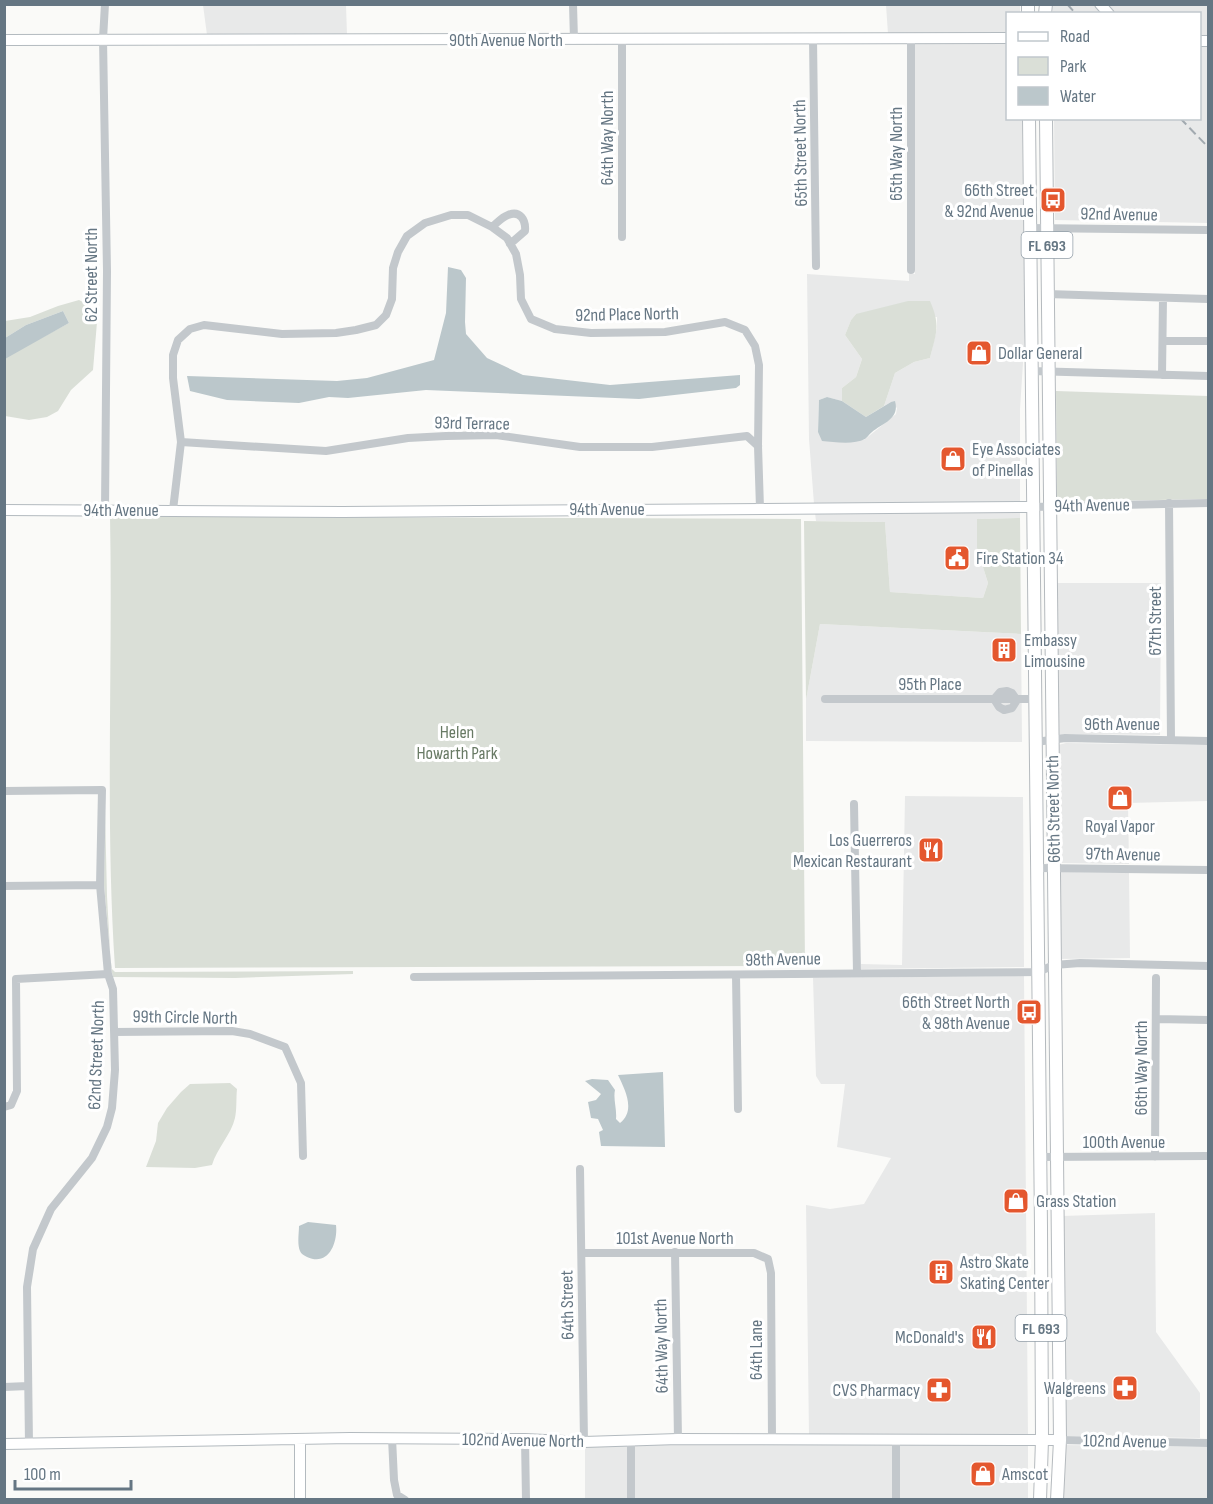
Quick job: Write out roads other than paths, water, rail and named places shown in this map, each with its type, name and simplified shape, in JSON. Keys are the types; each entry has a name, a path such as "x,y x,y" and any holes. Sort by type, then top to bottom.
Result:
{"main road":[{"name":"66th Street North","path":"1029,120 1040,1157 1042,1440 1040,1500"},
{"name":"66th Street North","path":"1046,120 1060,1440 1057,1500"}],"street":[{"path":"103,39 105,4"},
{"path":"573,4 574,40"},
{"name":"64th Way North","path":"622,38 622,237"},
{"name":"65th Way North","path":"911,38 911,270"},
{"name":"90th Avenue North","path":"4,40 1006,38"},
{"name":"62 Street North","path":"103,39 107,297 105,510"},
{"name":"65th Street North","path":"813,39 816,266"},
{"path":"492,227 508,215 515,214 522,217 525,231 510,244"},
{"name":"92nd Place North","path":"173,510 181,442 173,378 173,356 178,340 190,328 204,325 282,334 336,333 376,325 386,315 392,299 393,268 398,252 407,236 425,223 451,215 468,215 492,227 507,238 516,254 521,299 531,319 555,329 591,333 665,332 724,322 745,330 755,346 759,365 760,508"},
{"name":"92nd Avenue","path":"1029,228 1209,230"},
{"path":"1047,294 1209,299"},
{"path":"1162,375 1163,297"},
{"path":"1163,340 1209,341"},
{"path":"1031,371 1209,376"},
{"name":"93rd Terrace","path":"181,442 326,451 408,438 446,436 496,435 580,447 652,447 747,436 758,446"},
{"name":"67th Street","path":"1169,503 1171,739"},
{"name":"94th Avenue","path":"4,510 354,512 1049,507 1209,503"},
{"name":"95th Place","path":"825,699 1036,699"},
{"name":"96th Avenue","path":"1036,742 1065,738 1209,741"},
{"name":"62nd Street North","path":"4,791 102,790 100,885 108,974 113,989 115,1070 112,1108 107,1128 92,1158 51,1209 33,1249 27,1287 29,1444"},
{"path":"854,804 857,973"},
{"name":"97th Avenue","path":"1037,868 1209,870"},
{"path":"4,886 100,885"},
{"name":"98th Avenue","path":"414,977 1038,972 1054,965 1080,963 1209,966"},
{"path":"8,1106 17,1091 16,979 108,974"},
{"path":"736,975 738,1109"},
{"name":"66th Way North","path":"1155,1157 1156,978"},
{"path":"1156,1019 1209,1020"},
{"name":"99th Circle North","path":"114,1032 232,1031 250,1034 285,1047 301,1083 303,1156"},
{"name":"100th Avenue","path":"1040,1157 1209,1156"},
{"name":"64th Street","path":"580,1169 584,1442"},
{"name":"64th Way North","path":"675,1252 678,1440"},
{"name":"101st Avenue North","path":"582,1253 754,1253 768,1259"},
{"name":"64th Lane","path":"768,1259 771,1273 772,1440"},
{"path":"4,1387 28,1386"},
{"path":"392,1438 397,1495 405,1500"},
{"name":"102nd Avenue North","path":"4,1444 392,1438 584,1442 1042,1440"},
{"path":"300,1439 300,1500"},
{"path":"525,1439 526,1500"},
{"path":"630,1440 631,1500"},
{"name":"102nd Avenue","path":"1042,1440 1209,1443"},
{"path":"896,1441 896,1500"}],"water":[{"path":"448,267 461,270 466,278 466,334 487,358 523,375 610,385 740,375 740,385 736,388 639,399 426,390 348,398 329,397 299,403 227,400 190,391 187,376 337,381 367,378 434,360 446,313"},
{"path":"63,311 69,323 5,359 5,338 26,325"},
{"path":"827,397 842,401 866,417 891,402 895,401 896,407 893,416 865,439 844,443 822,441 818,432 819,400"},
{"path":"663,1072 665,1147 601,1146 599,1132 603,1130 598,1119 591,1118 588,1102 596,1100 601,1094 585,1081 608,1080 615,1090 616,1119 620,1123 625,1118 628,1100 618,1075"},
{"path":"308,1222 336,1225 334,1245 321,1259 307,1257 300,1251 299,1226"}],"railway":[{"path":"1067,4 1074,12"},
{"path":"1182,120 1208,147"}],"place":[{"name":"66th Street & 92nd Avenue","path":"1053,200"},
{"name":"Dollar General","path":"979,353"},
{"name":"Eye Associates of Pinellas","path":"953,459"},
{"name":"Fire Station 34","path":"957,558"},
{"name":"Embassy Limousine","path":"1004,650"},
{"name":"Royal Vapor","path":"1120,798"},
{"name":"Los Guerreros Mexican Restaurant","path":"931,850"},
{"name":"66th Street North & 98th Avenue","path":"1029,1012"},
{"name":"Grass Station","path":"1016,1201"},
{"name":"Astro Skate Skating Center","path":"941,1272"},
{"name":"McDonald's","path":"984,1337"},
{"name":"Walgreens","path":"1125,1388"},
{"name":"CVS Pharmacy","path":"939,1390"},
{"name":"Amscot","path":"983,1474"}],"park label":[{"name":"Helen Howarth Park","path":"457,742"}]}
